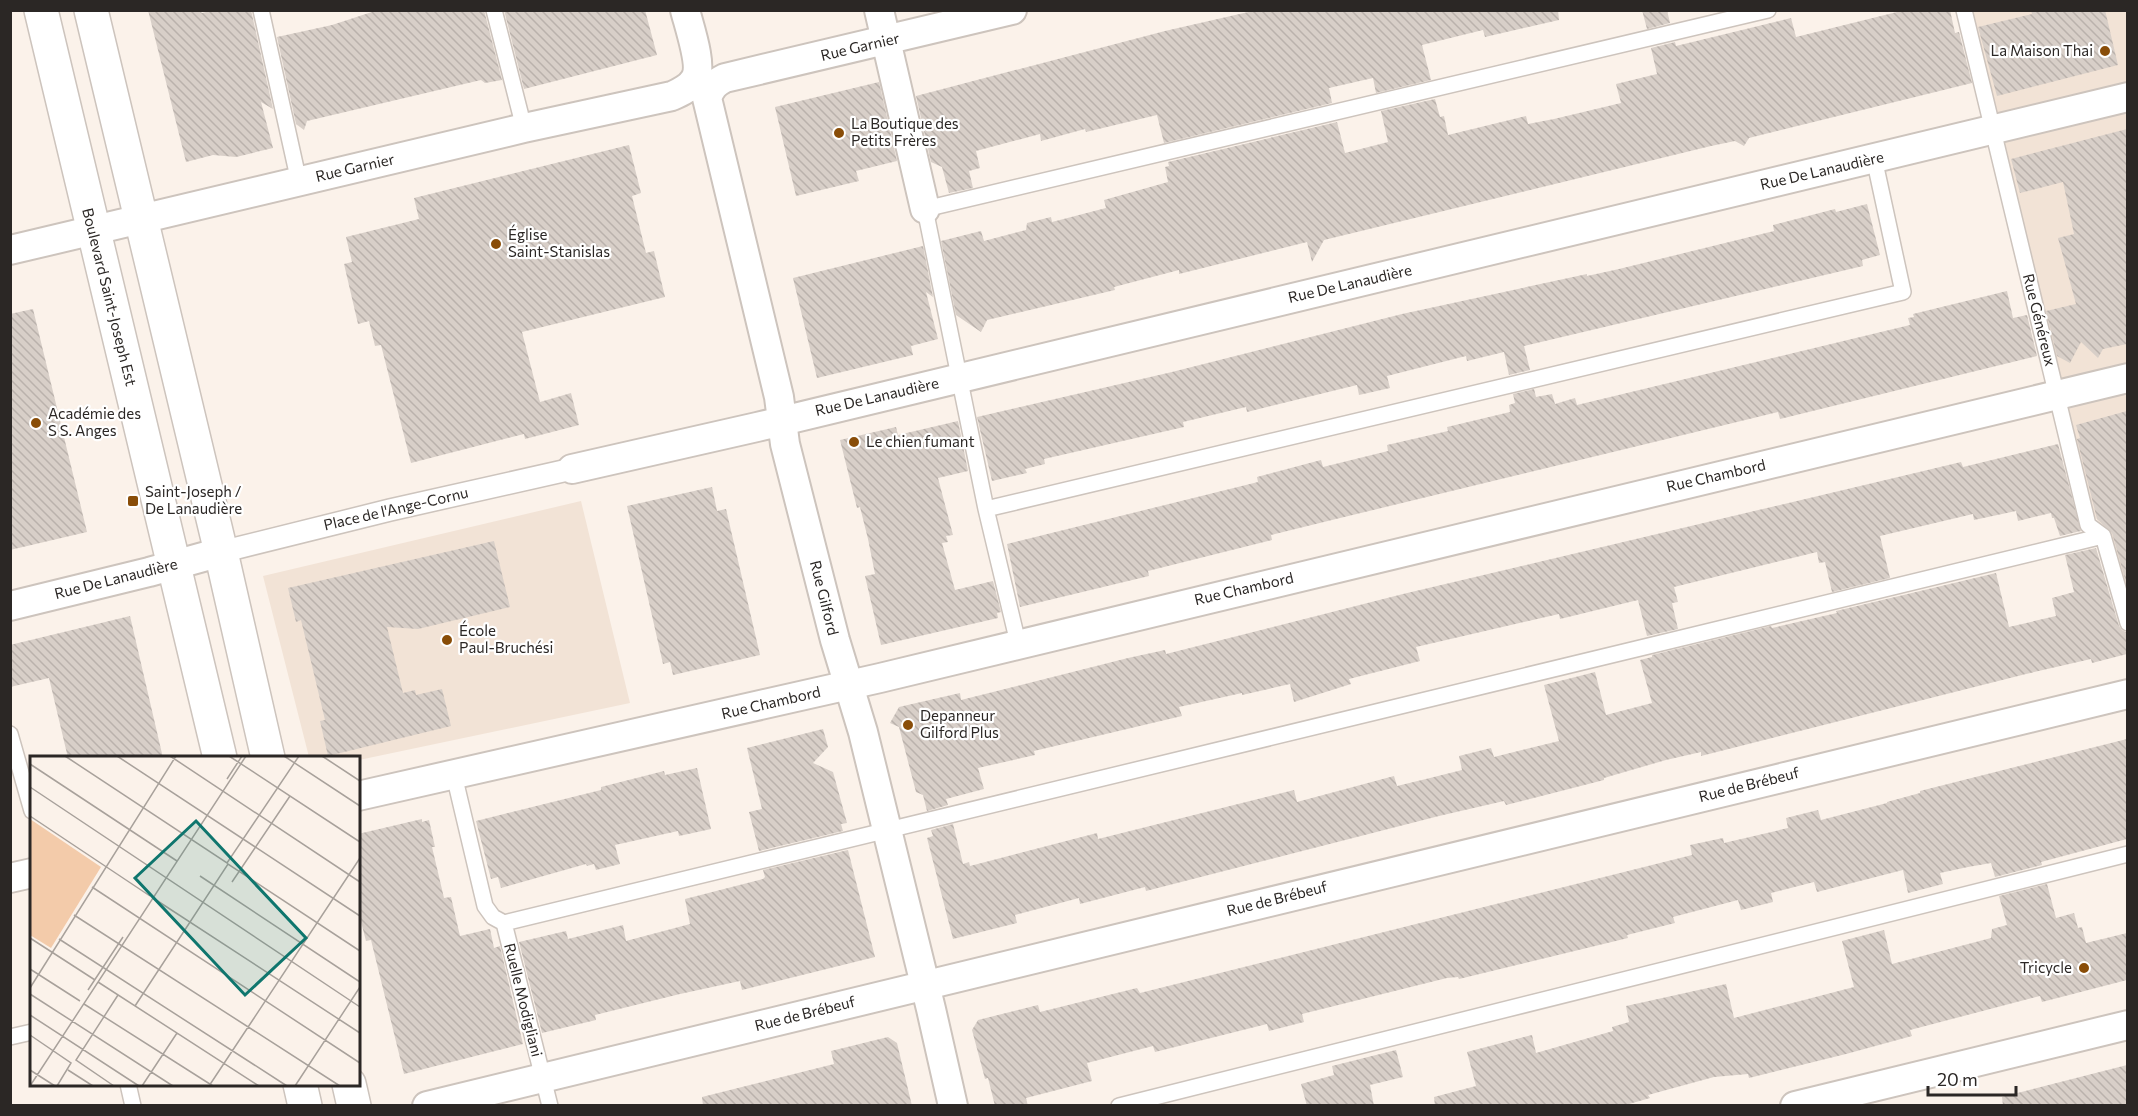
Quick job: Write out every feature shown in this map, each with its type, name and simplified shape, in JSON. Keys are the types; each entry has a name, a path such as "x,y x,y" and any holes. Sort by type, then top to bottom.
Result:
{"main road":[{"name":"Boulevard Saint-Joseph Est","path":"41,10 220,756"},
{"path":"91,10 268,756"},
{"path":"300,1086 305,1106"},
{"path":"349,1086 354,1106"}],"street":[{"name":"Rue Gilford","path":"685,10 698,72 707,98 779,397 785,444 862,732 953,1106"},
{"path":"879,10 925,209"},
{"name":"Rue Garnier","path":"10,250 524,128 672,96 703,84 716,83 725,78 1012,10"},
{"name":"Rue De Lanaudière","path":"572,469 2127,97"},
{"name":"Rue Chambord","path":"360,796 848,685 2127,378"},
{"name":"Place de l'Ange-Cornu","path":"221,552 390,510 572,469"},
{"name":"Rue De Lanaudière","path":"10,606 221,552"},
{"name":"Rue de Brébeuf","path":"427,1106 2127,694"},
{"path":"10,878 30,873"},
{"path":"1795,1106 2127,1025"}],"lane":[{"path":"261,10 299,182"},
{"path":"494,10 524,128"},
{"path":"1018,643 986,509 925,209 1768,10"},
{"name":"Rue Généreux","path":"1964,10 1991,130 2088,525 2103,536 2127,623"},
{"path":"986,509 1903,292 1874,158"},
{"path":"454,775 485,906 493,917 504,923 2103,536"},
{"path":"10,734 30,804"},
{"path":"1119,1106 2127,854"},
{"name":"Ruelle Modigliani","path":"504,923 550,1106"},
{"path":"10,1037 30,1032"},
{"path":"128,1086 133,1106"}],"shaded area":[{"path":"1972,11 2127,11 2127,600 2112,541 2095,517"},
{"name":"École Paul-Bruchési","path":"581,501 630,703 360,760 360,756 309,756 263,576"}],"building":[{"path":"148,10 199,10 202,13 214,10 251,10 273,109 261,102 273,148 236,157 213,155 186,162"},
{"path":"378,10 484,10 502,80 485,83 481,80 307,121 304,130 296,124 277,37 332,25"},
{"path":"504,10 645,10 657,55 524,89"},
{"path":"1257,10 1558,10 1559,20 1485,37 1483,30 1422,45 1431,80 1376,93 1373,78 1329,88 1332,103 1164,143 1157,115 1086,132 1085,129 1041,141 1040,134 976,151 980,168 969,171 973,188 949,193 942,167 931,162 916,96 1165,31"},
{"path":"1642,10 1667,10 1670,23 1647,29"},
{"path":"1905,10 1950,10 1955,33 1959,32 1972,83 1749,138 1744,146 1735,141 1711,146 1324,240 1312,262 1307,242 1179,274 1179,270 1114,287 1115,290 987,320 981,332 956,315 941,241 981,231 984,241 1026,230 1027,223 1051,217 1052,222 1106,208 1104,200 1168,182 1165,167 1169,166 1168,162 1337,122 1345,153 1388,142 1381,111 1435,99 1440,117 1444,116 1448,135 1526,116 1528,124 1554,119 1621,103 1616,84 1657,74 1651,48 1675,42 1676,46 1791,18 1796,37"},
{"path":"2031,10 2105,10 2118,65 1997,96 1978,27 2032,14"},
{"name":"La Boutique des Petits Frères","path":"879,82 897,161 856,171 859,181 796,196 775,107"},
{"path":"2127,129 2127,344 2103,349 2098,358 2081,342 2070,363 2057,356 2046,311 2076,304 2058,238 2074,234 2063,182 2020,193 2011,159"},
{"name":"Église Saint-Stanislas","path":"629,145 641,193 632,196 646,253 654,251 665,297 522,332 540,402 571,393 579,425 525,439 524,434 411,463 381,345 375,346 369,321 358,324 344,264 352,262 346,237 419,219 414,198"},
{"path":"1867,204 1880,255 1862,260 1863,266 1524,346 1530,370 1509,375 1504,352 1467,361 1466,356 1387,376 1390,388 1359,395 1357,385 1247,412 1246,407 1183,422 1184,427 1044,459 1045,464 1025,469 1027,473 992,481 977,417 1172,372 1402,314 1619,269 1774,231 1773,225 1835,209 1836,212"},
{"path":"923,246 933,297 926,292 938,339 911,346 913,355 817,378 793,278"},
{"path":"2007,291 2013,318 2027,315 2037,356 1780,419 1778,412 1271,535 1272,540 1148,571 1149,576 1020,607 1007,544 1258,482 1257,477 1321,460 1323,467 1388,451 1387,445 1448,431 1447,427 1510,412 1509,405 1515,403 1513,394 1534,389 1536,397 1552,394 1555,404 1575,398 1577,405 1910,325 1908,318 1914,317 1913,314"},
{"name":"Académie des S S. Anges","path":"33,309 87,532 10,550 10,314"},
{"path":"2127,411 2127,586 2112,533 2097,519 2077,439 2080,438 2076,425"},
{"path":"958,421 968,471 938,478 953,535 946,536 948,542 942,543 955,590 993,581 1001,612 997,613 998,618 881,645 865,576 875,574 868,539 860,507 857,508 840,440 896,427 898,435"},
{"path":"2058,444 2081,531 2060,536 2051,513 2018,521 2016,511 1974,520 1973,514 1880,536 1890,578 1832,592 1825,562 1819,563 1817,552 1674,587 1678,602 1672,603 1678,629 1647,636 1638,600 1560,619 1559,614 1416,647 1420,661 1349,679 1351,684 1294,702 1290,684 1242,695 1242,693 1179,707 1182,716 1034,751 1035,755 978,768 984,789 946,799 948,805 927,811 923,795 916,792 899,727 890,723 899,707 960,693 961,700 1128,658 1165,650 1166,654 1403,594 1961,462 1963,467"},
{"path":"712,487 717,511 726,509 760,655 673,675 670,662 663,664 627,506"},
{"path":"494,541 510,607 418,629 387,627 403,693 415,690 416,695 442,689 451,726 328,756 320,721 325,720 301,620 296,622 288,588"},
{"path":"2096,548 2119,626 2127,633 2127,654 2092,663 2091,659 2026,674 1701,756 1701,752 1666,760 1604,778 1604,780 1506,805 1504,801 1439,816 1146,891 1145,887 1080,904 1079,898 1015,915 1017,923 953,939 927,838 933,836 931,830 953,824 963,864 969,862 970,866 1097,833 1098,839 1294,790 1297,802 1394,776 1397,786 1462,770 1459,756 1491,748 1494,757 1559,741 1544,685 1595,672 1606,715 1652,703 1640,660 1652,657 1652,655 1771,626 1772,628 1837,613 1836,611 1996,573 2009,627 2056,616 2052,598 2074,592 2065,555"},
{"path":"130,616 163,756 68,756 49,678 10,687 10,645"},
{"path":"823,729 828,747 813,763 833,772 847,823 841,824 843,831 759,851 749,812 762,809 747,748"},
{"path":"2127,739 2127,839 2041,862 2042,865 1995,877 1991,863 1968,867 1940,873 1943,884 1908,893 1903,870 1817,892 1814,882 1771,893 1773,902 1741,910 1738,900 1673,917 1675,923 1627,935 1628,938 1459,979 1458,977 1447,978 1302,1014 1304,1022 1269,1031 1267,1024 1155,1052 1153,1046 1087,1063 1092,1081 1026,1098 1028,1106 995,1106 988,1078 985,1079 972,1030 978,1020 1038,1005 1040,1012 1137,988 1140,993 1692,855 1690,845 1723,838 1724,843 1788,828 1786,818 1818,810 1821,820 1887,803 1920,793 1920,791"},
{"path":"697,768 711,829 679,836 678,831 615,845 620,864 596,870 594,864 587,866 586,864 501,888 498,877 491,879 476,821 601,790 601,787 664,771 665,775"},
{"path":"422,819 422,822 429,820 435,847 432,847 444,898 451,897 460,936 490,929 494,948 500,946 523,1044 404,1074 371,940 366,941 360,918 360,834"},
{"path":"848,850 875,957 742,990 740,981 680,994 595,1015 596,1020 542,1033 519,942 566,931 568,939 623,925 626,941 690,924 685,899 763,879 765,877 763,870"},
{"path":"2047,884 2056,918 2074,913 2078,928 2082,927 2086,943 2127,933 2127,980 2042,1002 2040,996 1910,1030 1912,1036 1749,1078 1748,1074 1714,1077 1648,1095 1650,1098 1622,1106 1435,1106 1434,1097 1476,1086 1467,1052 1532,1035 1536,1053 1613,1031 1612,1027 1629,1022 1626,1006 1726,984 1734,1018 1854,987 1842,941 1884,930 1892,964 1991,938 1992,929 2007,925 1999,896"},
{"path":"888,1037 897,1043 912,1106 703,1106 702,1097 834,1064 831,1051"},
{"path":"1396,1050 1403,1077 1370,1085 1374,1106 1307,1106 1301,1084 1334,1075 1332,1066"},
{"path":"2127,1065 2127,1106 2003,1106 2002,1097"}],"place":[{"name":"La Maison Thai","path":"2105,51"},
{"name":"La Boutique des Petits Frères","path":"839,133"},
{"name":"Église Saint-Stanislas","path":"496,244"},
{"name":"Académie des S S. Anges","path":"36,423"},
{"name":"Le chien fumant","path":"854,442"},
{"name":"Saint-Joseph / De Lanaudière","path":"133,501"},
{"name":"École Paul-Bruchési","path":"447,640"},
{"name":"Depanneur Gilford Plus","path":"908,725"},
{"name":"Tricycle","path":"2084,968"}]}
